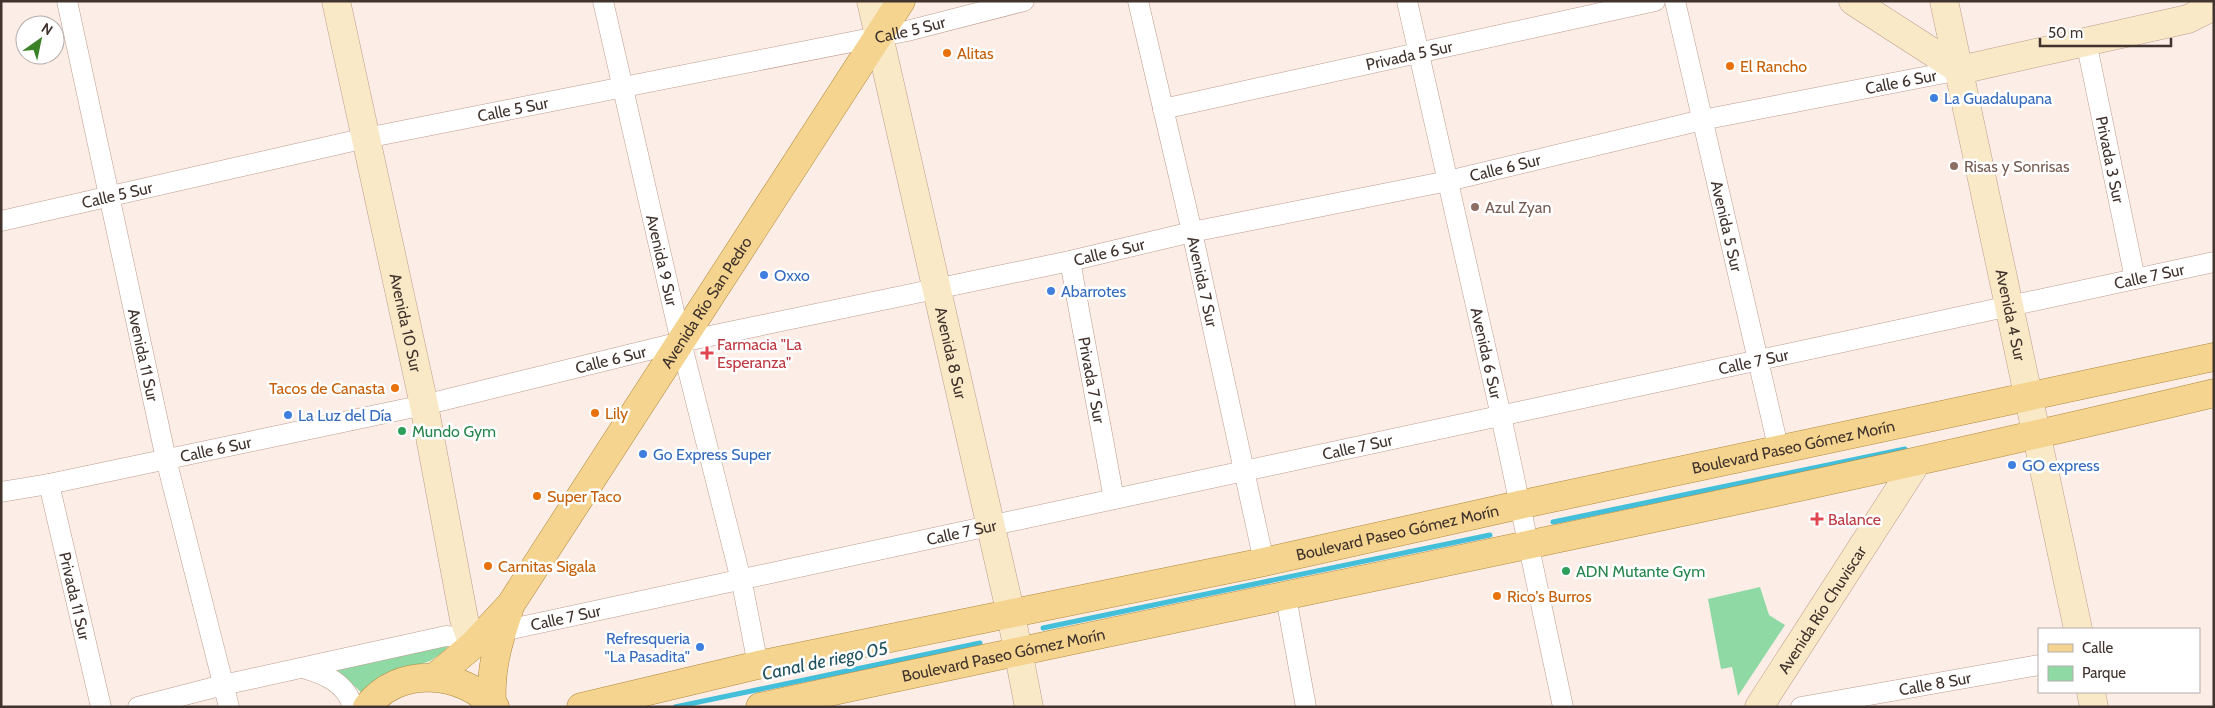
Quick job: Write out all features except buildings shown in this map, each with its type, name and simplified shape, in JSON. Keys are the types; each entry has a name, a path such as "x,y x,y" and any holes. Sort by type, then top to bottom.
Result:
{"main road":[{"name":"Avenida Río San Pedro","path":"435,677 472,645 511,604 901,1"},
{"name":"Boulevard Paseo Gómez Morín","path":"581,707 758,666 1264,562 1519,505 2029,398 2214,357"},
{"name":"Boulevard Paseo Gómez Morín","path":"761,707 1528,546 1917,462 2214,393"},
{"path":"1917,462 1933,440 1970,410"},
{"name":"Avenida Río San Pedro","path":"493,705 490,680 511,604"},
{"name":"Avenida Río San Pedro","path":"367,707 390,688 412,679 435,677 456,681 469,687 493,705"}],"street":[{"name":"Avenida 11 Sur","path":"67,1 166,459 229,707"},
{"name":"Avenida 10 Sur","path":"336,1 424,406 464,619 472,645"},
{"name":"Avenida 9 Sur","path":"603,1 681,342 740,580 758,666"},
{"name":"Avenida 8 Sur","path":"872,1 989,526 1011,615 1029,707"},
{"name":"Calle 5 Sur","path":"1,221 109,198 366,138 879,36 1024,1"},
{"name":"Avenida 7 Sur","path":"1138,1 1192,232 1264,562"},
{"name":"Avenida 6 Sur","path":"1407,1 1501,416 1563,707"},
{"name":"Privada 5 Sur","path":"1163,109 1655,1"},
{"name":"Avenida 5 Sur","path":"1675,1 1779,451"},
{"path":"1853,1 1960,70"},
{"name":"Avenida 4 Sur","path":"1944,1 2078,628"},
{"name":"Calle 6 Sur","path":"1,492 49,484 424,406 681,342 936,290 1192,232 1448,181 1702,120 1960,70 2188,19 2214,6"},
{"name":"Privada 3 Sur","path":"2086,41 2135,279"},
{"name":"Privada 7 Sur","path":"1070,261 1114,499"},
{"name":"Calle 7 Sur","path":"502,631 2214,262"},
{"name":"Avenida Río Chuviscar","path":"1760,707 1917,462"},
{"name":"Privada 11 Sur","path":"49,484 101,707"},
{"path":"1286,597 1306,707"},
{"path":"138,707 223,685 446,636 457,636 472,645"},
{"name":"Calle 8 Sur","path":"1801,707 2038,664"},
{"path":"303,668 322,673 335,681 351,699 353,707"},
{"path":"2091,693 2094,707"}],"green space":[{"path":"1760,587 1769,615 1785,625 1738,696 1732,667 1721,669 1708,599"},
{"path":"453,641 443,652 430,661 409,668 364,695 334,667"}],"waterway":[{"path":"1553,522 1905,449"},
{"path":"1043,628 1490,535"},
{"name":"Canal de riego 05","path":"675,707 980,643"}],"place":[{"name":"Alitas","path":"947,53"},
{"name":"El Rancho","path":"1730,66"},
{"name":"La Guadalupana","path":"1934,98"},
{"name":"Risas y Sonrisas","path":"1954,166"},
{"name":"Azul Zyan","path":"1475,207"},
{"name":"Oxxo","path":"764,275"},
{"name":"Abarrotes","path":"1051,291"},
{"name":"Farmacia \"La Esperanza\"","path":"707,353"},
{"name":"Tacos de Canasta","path":"395,388"},
{"name":"Lily","path":"595,413"},
{"name":"La Luz del Día","path":"288,415"},
{"name":"Mundo Gym","path":"402,431"},
{"name":"Go Express Super","path":"643,454"},
{"name":"GO express","path":"2012,465"},
{"name":"Super Taco","path":"537,496"},
{"name":"Balance","path":"1817,519"},
{"name":"Carnitas Sigala","path":"488,566"},
{"name":"ADN Mutante Gym","path":"1566,571"},
{"name":"Rico's Burros","path":"1497,596"},
{"name":"Refresqueria \"La Pasadita\"","path":"700,647"}]}
